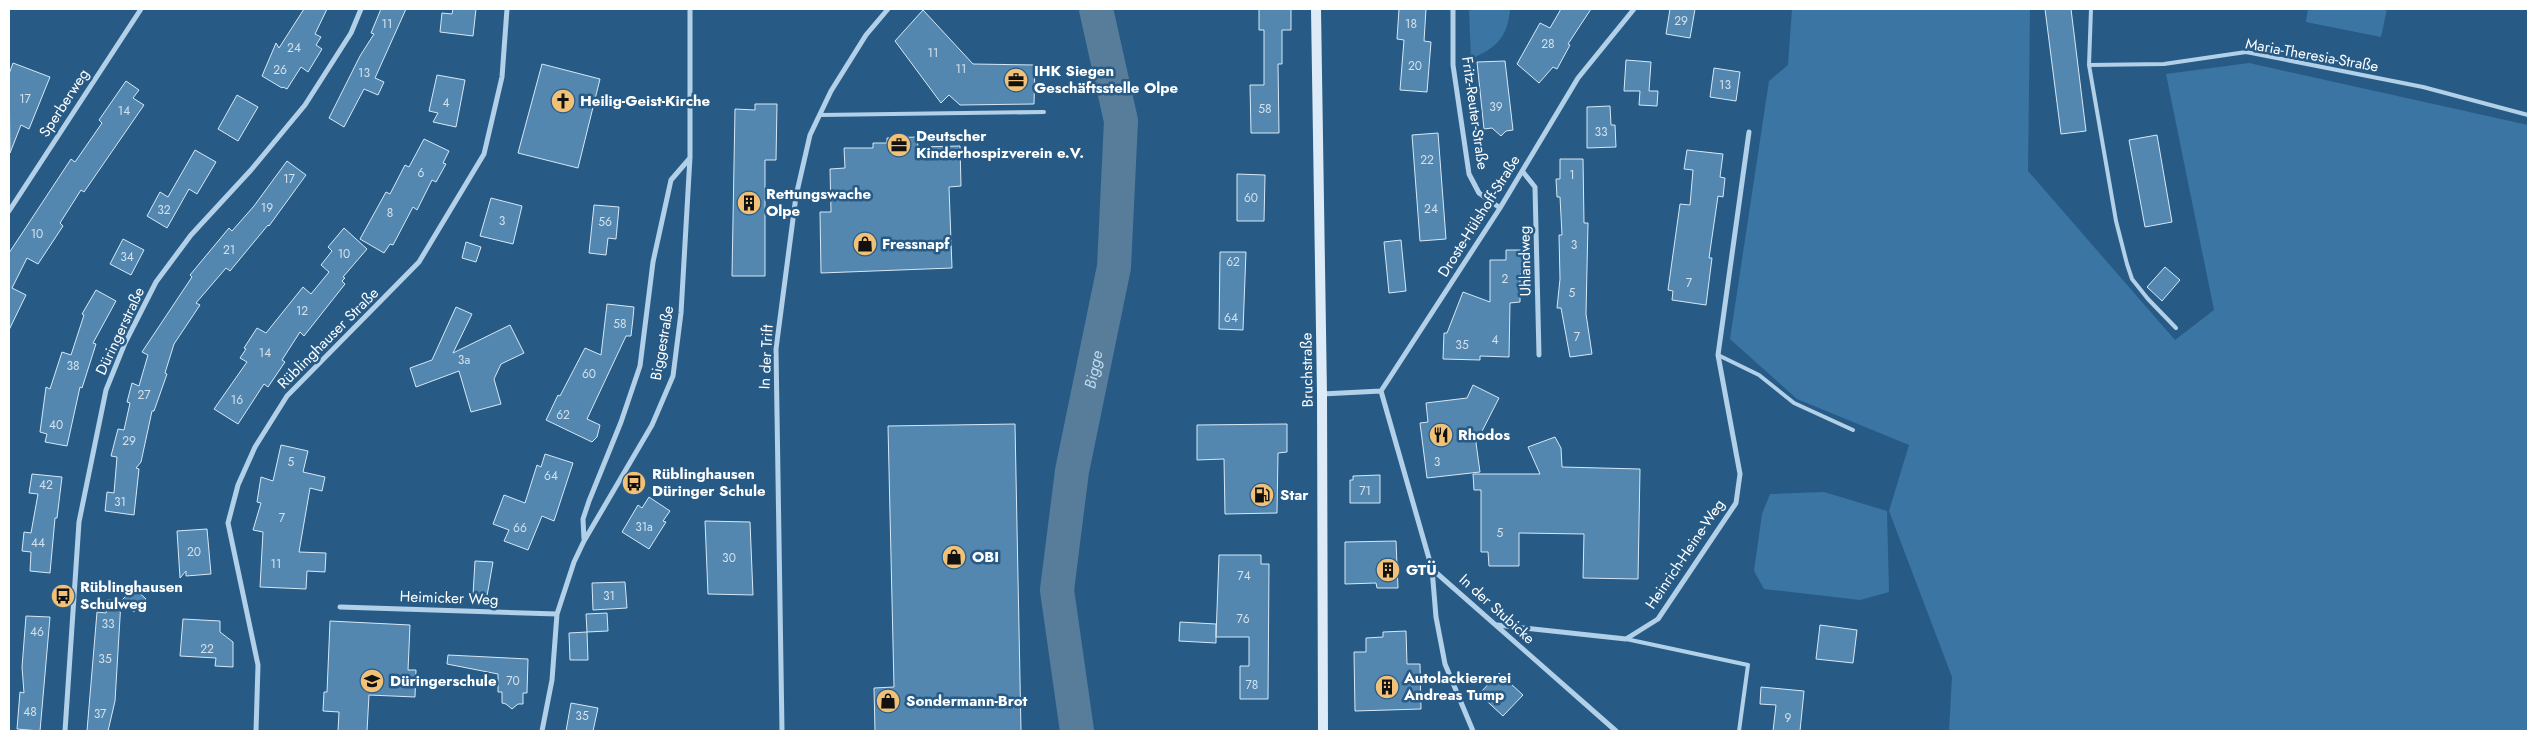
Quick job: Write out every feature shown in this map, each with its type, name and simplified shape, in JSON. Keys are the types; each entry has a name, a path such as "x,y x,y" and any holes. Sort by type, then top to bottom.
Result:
{"main road":[{"name":"Bruchstraße","path":"1316,9 1322,394 1323,731"}],"street":[{"name":"Sperberweg","path":"9,211 141,9"},
{"name":"Düringerstraße","path":"65,731 79,522 106,390 122,351 156,282 191,236 251,170 304,105 351,32 361,9"},
{"name":"Rüblinghauser Straße","path":"256,731 258,665 228,523 238,485 255,447 287,396 419,262 484,154 502,77 507,9"},
{"name":"Biggestraße","path":"542,731 552,680 557,614 574,562 584,541 652,425 673,376 682,313 690,157 690,9"},
{"name":"In der Trift","path":"782,731 776,349 796,196 810,135 831,91 866,36 888,9"},
{"name":"Fritz-Reuter-Straße","path":"1453,9 1453,65 1469,174 1479,193 1500,208"},
{"name":"Droste-Hülshoff-Straße","path":"1381,391 1500,208 1578,78 1634,9"},
{"name":"Heinrich-Heine-Weg","path":"1626,639 1658,619 1736,503 1740,474 1718,355 1749,132"},
{"name":"Biggestraße","path":"584,541 583,519 621,422 640,366 653,262 672,180 690,157"},
{"name":"Uhlandweg","path":"1522,172 1535,187 1539,355"},
{"path":"1322,394 1381,391 1432,569 1436,617 1445,664 1473,731"},
{"name":"In der Stubicke","path":"1432,569 1498,625 1616,731"},
{"name":"Heimicker Weg","path":"340,607 557,614"},
{"path":"1498,625 1626,639"}],"lane":[{"path":"2091,9 2088,65 2116,221 2127,264 2132,279 2176,328"},
{"name":"Maria-Theresia-Straße","path":"2088,65 2164,64 2246,52 2423,87 2528,115"},
{"path":"820,115 1044,112"},
{"path":"1718,355 1759,376 1794,403 1853,430"},
{"path":"1626,639 1748,665 1739,731"}],"shaded area":[{"path":"1469,9 1510,9 1507,27 1499,40 1494,46 1471,59"},
{"path":"1792,9 2030,9 2028,171 2175,340 2214,310 2166,74 2249,63 2528,125 2528,731 1949,731 1952,677 1889,511 1909,445 1797,399 1730,339 1769,81 1788,65"},
{"path":"2308,9 2387,9 2381,37 2306,22"},
{"path":"1824,492 1887,511 1889,592 1860,600 1764,589 1754,571 1762,514 1770,494"}],"building":[{"path":"304,9 327,9 315,34 321,37 316,45 322,49 308,72 301,67 287,89 282,88 262,76 276,43 279,48"},
{"path":"381,9 406,9 375,78 384,82 378,95 364,89 344,127 329,118 360,56 374,34 371,33"},
{"path":"453,9 476,9 473,36 440,32 442,13 452,14"},
{"path":"1259,9 1291,9 1291,30 1282,30 1282,64 1278,64 1279,133 1251,133 1250,85 1264,85 1264,30 1259,30"},
{"path":"1399,9 1426,9 1424,41 1431,42 1427,92 1400,90 1404,40 1397,39"},
{"path":"1561,9 1591,9 1568,44 1570,45 1557,69 1553,67 1539,83 1517,64 1540,23 1550,28"},
{"path":"1670,9 1695,9 1690,38 1666,34"},
{"path":"2045,9 2071,9 2086,131 2061,134"},
{"path":"923,10 973,64 1035,65 1034,104 960,105 949,95 941,103 895,41"},
{"path":"1626,60 1651,62 1649,91 1658,91 1657,106 1639,105 1640,91 1624,91"},
{"path":"1505,61 1513,130 1506,131 1501,136 1492,128 1484,129 1477,62"},
{"path":"13,63 50,77 29,129 21,125 10,153 9,74"},
{"name":"Heilig-Geist-Kirche","path":"542,64 600,79 578,168 518,153"},
{"path":"1714,68 1740,72 1736,101 1710,97"},
{"path":"437,75 465,80 456,127 433,122 438,113 429,111"},
{"path":"126,81 139,90 133,98 144,105 84,192 81,190 60,223 63,226 38,264 27,258 12,288 26,295 9,330 9,253 71,159 75,162 102,123 99,120"},
{"path":"237,95 258,107 238,141 218,129"},
{"name":"Rettungswache Olpe","path":"755,104 777,104 776,160 765,160 765,276 732,276 735,109 755,110"},
{"path":"1610,106 1611,125 1615,125 1616,147 1587,148 1587,107"},
{"path":"1438,133 1446,239 1420,241 1412,135"},
{"path":"2157,135 2172,222 2145,227 2129,140"},
{"path":"917,137 918,147 960,146 961,186 949,187 952,268 821,273 820,212 831,212 830,169 845,168 844,148 873,148 873,143 887,143 887,138"},
{"path":"424,139 449,151 443,163 446,164 436,182 432,180 417,210 413,207 393,245 390,244 384,253 360,239 386,192 390,194 405,165 409,167"},
{"path":"195,150 216,162 197,194 189,189 167,228 147,216 160,192 168,197"},
{"path":"1687,150 1723,154 1720,177 1725,178 1723,197 1718,196 1709,258 1712,258 1706,305 1672,300 1673,291 1668,290 1680,204 1690,205 1693,170 1684,169"},
{"path":"1560,159 1583,159 1584,223 1588,223 1586,314 1592,354 1570,357 1561,308 1557,308 1560,279 1559,235 1562,235 1560,197 1557,197 1556,179 1560,179"},
{"path":"287,161 306,175 269,226 230,271 226,268 196,303 200,305 174,344 165,373 167,374 154,411 152,411 141,462 136,468 139,469 134,515 105,511 107,492 114,493 117,457 111,456 118,429 124,430 130,403 127,402 132,383 139,386 148,355 142,352 192,277 190,275 229,228 232,231 254,206"},
{"path":"1237,174 1265,175 1264,221 1237,221"},
{"path":"491,198 522,206 513,244 480,236"},
{"path":"594,205 619,207 616,239 608,238 606,255 589,253"},
{"path":"344,228 367,249 343,277 345,278 342,281 345,284 304,336 300,332 282,360 285,362 268,387 264,384 238,424 214,409 247,362 240,358 257,328 266,333 303,287 311,294 329,272 321,265 332,251 328,247"},
{"path":"123,239 144,250 131,275 110,264"},
{"path":"1401,240 1406,291 1389,293 1384,242"},
{"path":"466,242 481,247 476,262 462,258"},
{"path":"1506,250 1523,250 1524,274 1520,274 1520,302 1510,303 1509,357 1480,356 1480,360 1443,359 1444,333 1447,333 1463,292 1490,302 1490,260 1506,260"},
{"path":"1220,252 1246,252 1243,330 1219,329"},
{"path":"2165,267 2180,280 2162,301 2147,287"},
{"path":"96,290 116,301 93,343 96,344 82,388 80,387 67,446 45,442 47,434 40,432 46,387 50,389 62,352 71,355 84,315 82,314"},
{"path":"607,304 634,307 633,318 631,336 626,336 587,419 600,425 597,437 592,442 546,420 585,348 601,355"},
{"path":"456,307 472,314 453,353 510,325 524,353 501,364 494,379 501,404 471,412 459,371 416,387 410,368 432,360"},
{"path":"1473,385 1499,398 1476,443 1480,472 1427,478 1420,423 1428,422 1426,403 1467,398"},
{"name":"OBI","path":"1015,424 1021,731 875,731 874,688 894,687 888,426"},
{"path":"1287,424 1287,452 1278,453 1277,513 1225,514 1224,459 1197,460 1197,425"},
{"path":"1555,437 1561,448 1562,467 1640,469 1638,579 1583,578 1584,534 1519,533 1519,566 1489,566 1488,552 1481,552 1481,490 1474,490 1473,474 1540,474 1528,447"},
{"path":"281,445 308,451 303,472 325,477 322,491 310,488 299,552 326,553 325,572 307,571 306,589 260,587 263,532 253,530 261,503 257,502 261,477 273,481"},
{"path":"545,454 573,463 554,521 542,516 528,550 504,541 509,530 493,524 504,495 525,503 537,465 541,467"},
{"path":"32,474 62,477 57,518 55,518 50,573 30,571 31,552 22,551 24,532 31,533 38,494 29,493"},
{"path":"1380,475 1380,503 1350,503 1350,480 1353,480 1353,476"},
{"path":"649,497 670,511 663,521 666,522 649,549 622,532 638,505 642,508"},
{"path":"705,521 750,522 753,595 708,594"},
{"path":"207,529 211,574 186,576 186,571 180,578 177,531"},
{"path":"1396,541 1398,588 1377,588 1376,583 1345,584 1345,542"},
{"path":"1219,555 1261,555 1261,564 1269,564 1268,699 1240,699 1240,666 1249,666 1249,637 1216,637"},
{"path":"475,561 493,562 487,596 473,595"},
{"path":"625,582 627,608 593,610 592,583"},
{"path":"134,588 146,599 134,612 121,601"},
{"path":"107,600 121,601 115,701 108,731 87,731 97,612 106,613"},
{"path":"607,613 608,631 587,632 586,614"},
{"path":"26,616 50,617 40,731 17,729 20,692 24,693 22,667"},
{"path":"183,619 220,621 220,632 233,642 233,667 215,666 216,658 180,656"},
{"name":"Düringerschule","path":"330,621 410,625 408,670 416,670 415,697 369,695 367,731 338,731 339,712 323,711 324,692 327,692"},
{"path":"1180,622 1216,624 1216,643 1179,641"},
{"path":"1820,625 1857,630 1853,663 1816,659"},
{"name":"Autolackiererei Andreas Tump","path":"1406,631 1407,664 1420,664 1421,709 1355,711 1354,652 1366,652 1366,638 1383,637 1383,632"},
{"path":"587,632 588,660 570,660 569,633"},
{"path":"448,655 528,659 527,693 523,693 523,704 518,704 512,709 502,703 502,692 498,692 498,674 447,664"},
{"path":"1499,673 1523,695 1503,716 1479,694"},
{"path":"1761,687 1804,691 1800,731 1773,731 1776,705 1760,704"},
{"path":"571,703 598,708 593,731 566,731"}],"waterway":[{"name":"Bigge","path":"1077,731 1057,590 1072,471 1114,267 1121,121 1096,9"}],"place":[{"name":"IHK Siegen Geschäftsstelle Olpe","path":"1016,80"},
{"name":"Heilig-Geist-Kirche","path":"563,101"},
{"name":"Deutscher Kinderhospizverein e.V.","path":"899,145"},
{"name":"Rettungswache Olpe","path":"749,203"},
{"name":"Fressnapf","path":"865,244"},
{"name":"Rhodos","path":"1441,435"},
{"name":"Rüblinghausen Düringer Schule","path":"634,483"},
{"name":"Star","path":"1262,495"},
{"name":"OBI","path":"954,557"},
{"name":"GTÜ","path":"1388,570"},
{"name":"Rüblinghausen Schulweg","path":"63,596"},
{"name":"Düringerschule","path":"372,681"},
{"name":"Autolackiererei Andreas Tump","path":"1387,687"},
{"name":"Sondermann-Brot","path":"888,701"}]}
